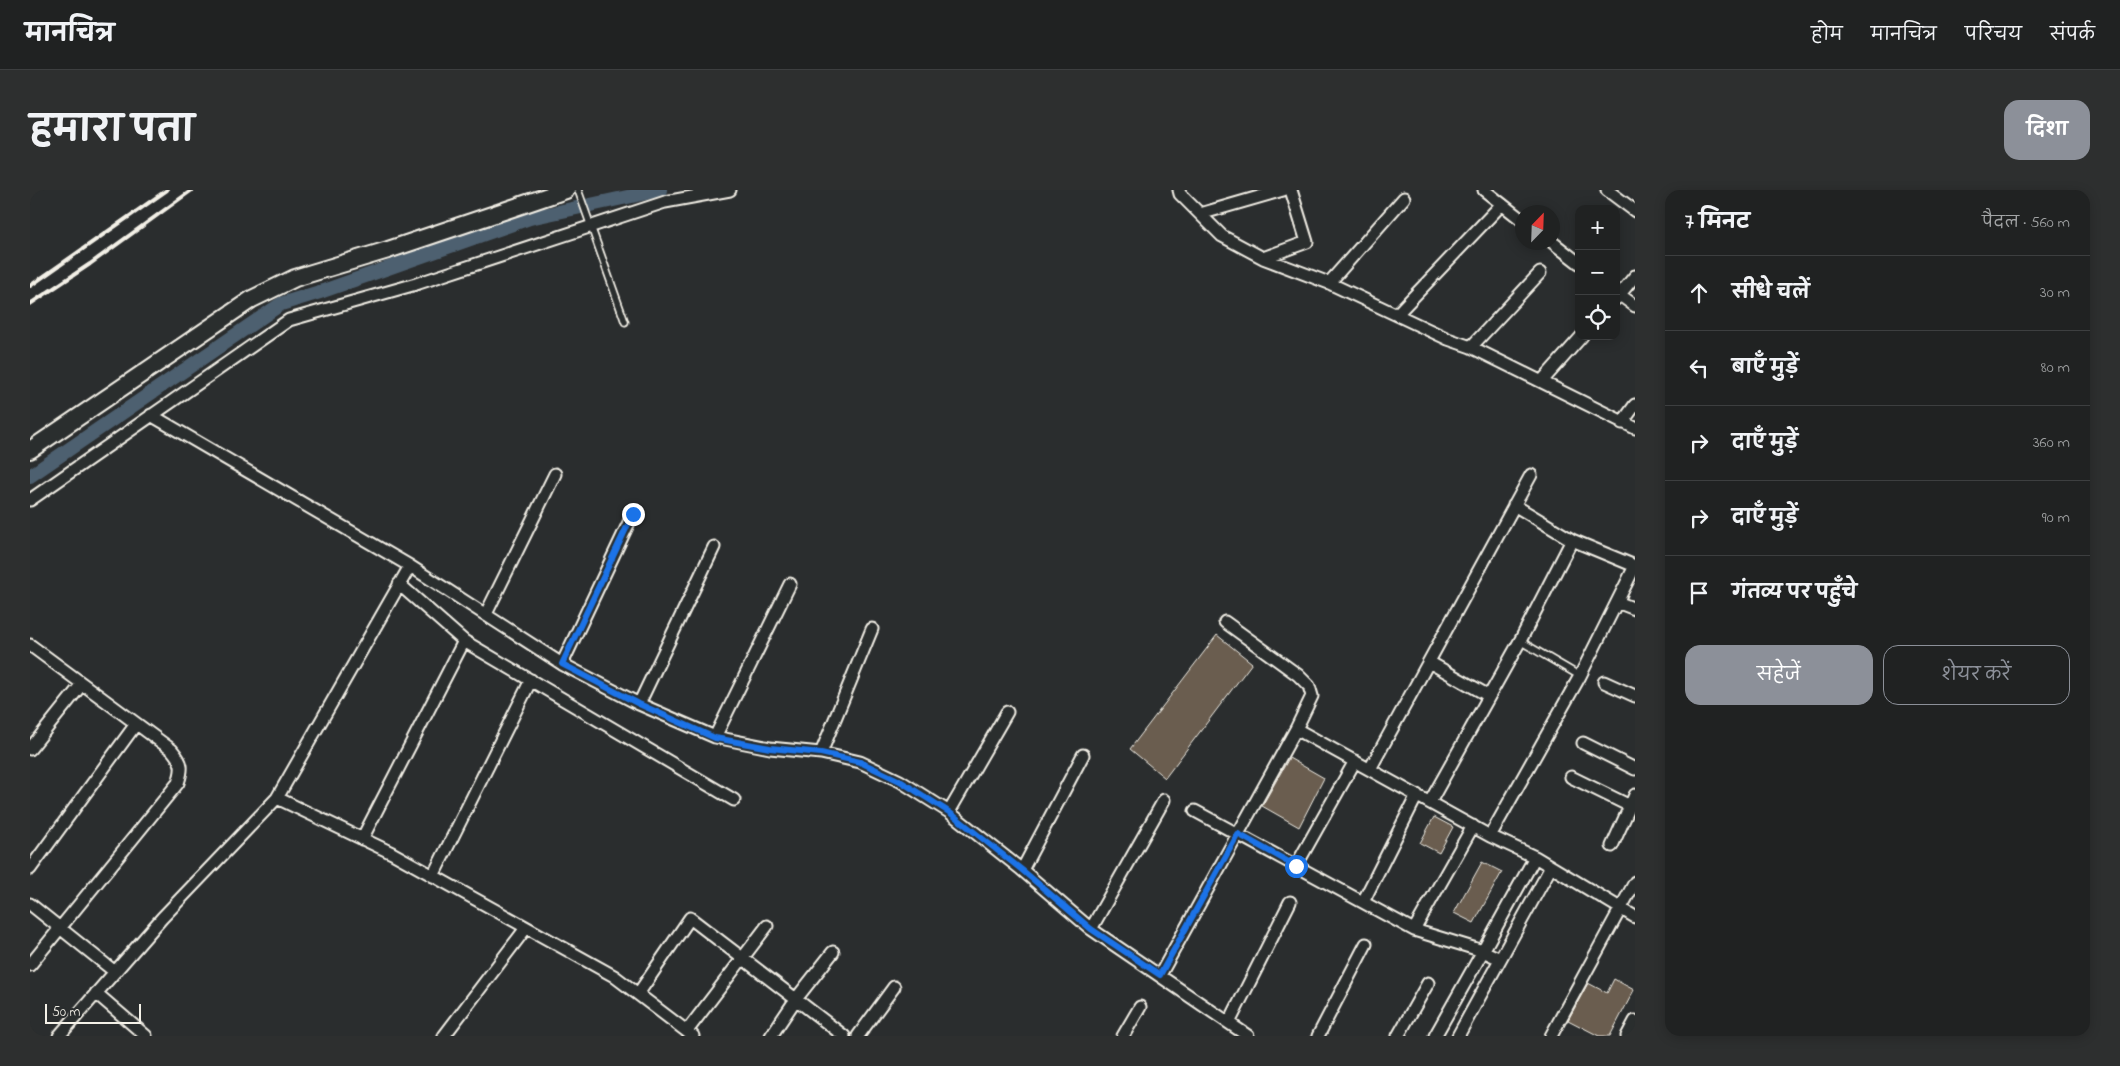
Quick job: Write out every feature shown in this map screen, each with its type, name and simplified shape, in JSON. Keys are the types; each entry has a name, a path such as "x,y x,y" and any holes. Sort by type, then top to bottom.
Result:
{"street":[{"path":"30,500 289,320 416,284 665,202 730,190"},
{"path":"1179,190 1180,194 1222,236 1263,258 1329,283 1448,339 1471,347 1635,428"},
{"path":"1200,214 1283,190"},
{"path":"1263,258 1307,242 1291,190"},
{"path":"1484,190 1515,214"},
{"path":"1607,190 1635,211"},
{"path":"30,450 252,299 295,278 388,250 529,196 574,191"},
{"path":"1329,283 1404,198"},
{"path":"1397,314 1502,204"},
{"path":"1560,248 1575,260"},
{"path":"1471,347 1540,273"},
{"path":"1620,292 1635,276"},
{"path":"1620,297 1635,306"},
{"path":"1542,381 1578,340"},
{"path":"1622,422 1635,406"},
{"path":"151,415 404,575 486,614 562,664 639,704 715,738 770,748 821,753 860,762 900,781 949,812 1022,870 1091,929 1248,1036"},
{"path":"486,614 554,474"},
{"path":"1370,769 1531,474"},
{"path":"1490,836 1580,676 1635,566 1572,540 1514,505"},
{"path":"562,664 633,514"},
{"path":"1430,802 1520,641 1572,540"},
{"path":"639,704 714,547"},
{"path":"404,575 464,641 734,800"},
{"path":"59,1036 162,918 277,798 404,575"},
{"path":"715,738 790,584"},
{"path":"1617,602 1635,609"},
{"path":"1160,975 1312,696 1309,686 1298,675 1225,622"},
{"path":"821,753 872,629"},
{"path":"362,839 464,641"},
{"path":"30,645 172,750 179,758 182,770 178,783 30,965"},
{"path":"1428,662 1489,696"},
{"path":"433,876 531,680"},
{"path":"1604,682 1635,696"},
{"path":"30,749 82,684"},
{"path":"949,812 1007,712"},
{"path":"30,869 136,724"},
{"path":"1296,728 1490,836 1535,857 1635,917"},
{"path":"1583,743 1635,769"},
{"path":"1022,870 1084,755"},
{"path":"1296,866 1356,761"},
{"path":"1571,777 1633,800 1612,846"},
{"path":"1363,902 1417,796"},
{"path":"277,798 433,876 614,976 690,1034 742,958 767,926"},
{"path":"1091,929 1164,800"},
{"path":"1196,811 1414,930 1483,951 1500,959"},
{"path":"1414,930 1473,826"},
{"path":"1435,1036 1535,857"},
{"path":"1458,1036 1551,866"},
{"path":"1551,1036 1635,882"},
{"path":"1229,1023 1290,902"},
{"path":"30,904 115,972"},
{"path":"638,994 690,918 844,1036"},
{"path":"444,1036 526,928"},
{"path":"1318,1036 1366,944"},
{"path":"771,1036 796,999 833,952"},
{"path":"1398,1036 1428,983"},
{"path":"858,1036 894,987"},
{"path":"96,993 146,1036"},
{"path":"1123,1036 1140,1007"},
{"path":"1627,1036 1635,1021"}],"lane":[{"path":"574,191 585,212 625,322"},
{"path":"1520,641 1580,676"}],"building":[{"path":"1217,635 1252,663 1165,778 1130,749"},
{"path":"1289,758 1324,778 1299,827 1262,806"},
{"path":"1434,817 1453,827 1439,853 1420,843"},
{"path":"1482,862 1502,872 1474,923 1454,913"},
{"path":"1614,979 1634,990 1610,1036 1599,1036 1568,1020 1588,983 1607,993"}],"waterway":[{"path":"30,476 281,304 530,218 660,190"}],"railway":[{"path":"30,286 167,190"},
{"path":"30,304 90,264 192,190"}],"route":[{"path":"633,514 562,664 639,704 715,738 770,748 821,753 860,762 900,781 949,812 1022,870 1091,929 1160,975 1238,834 1296,866"}]}
